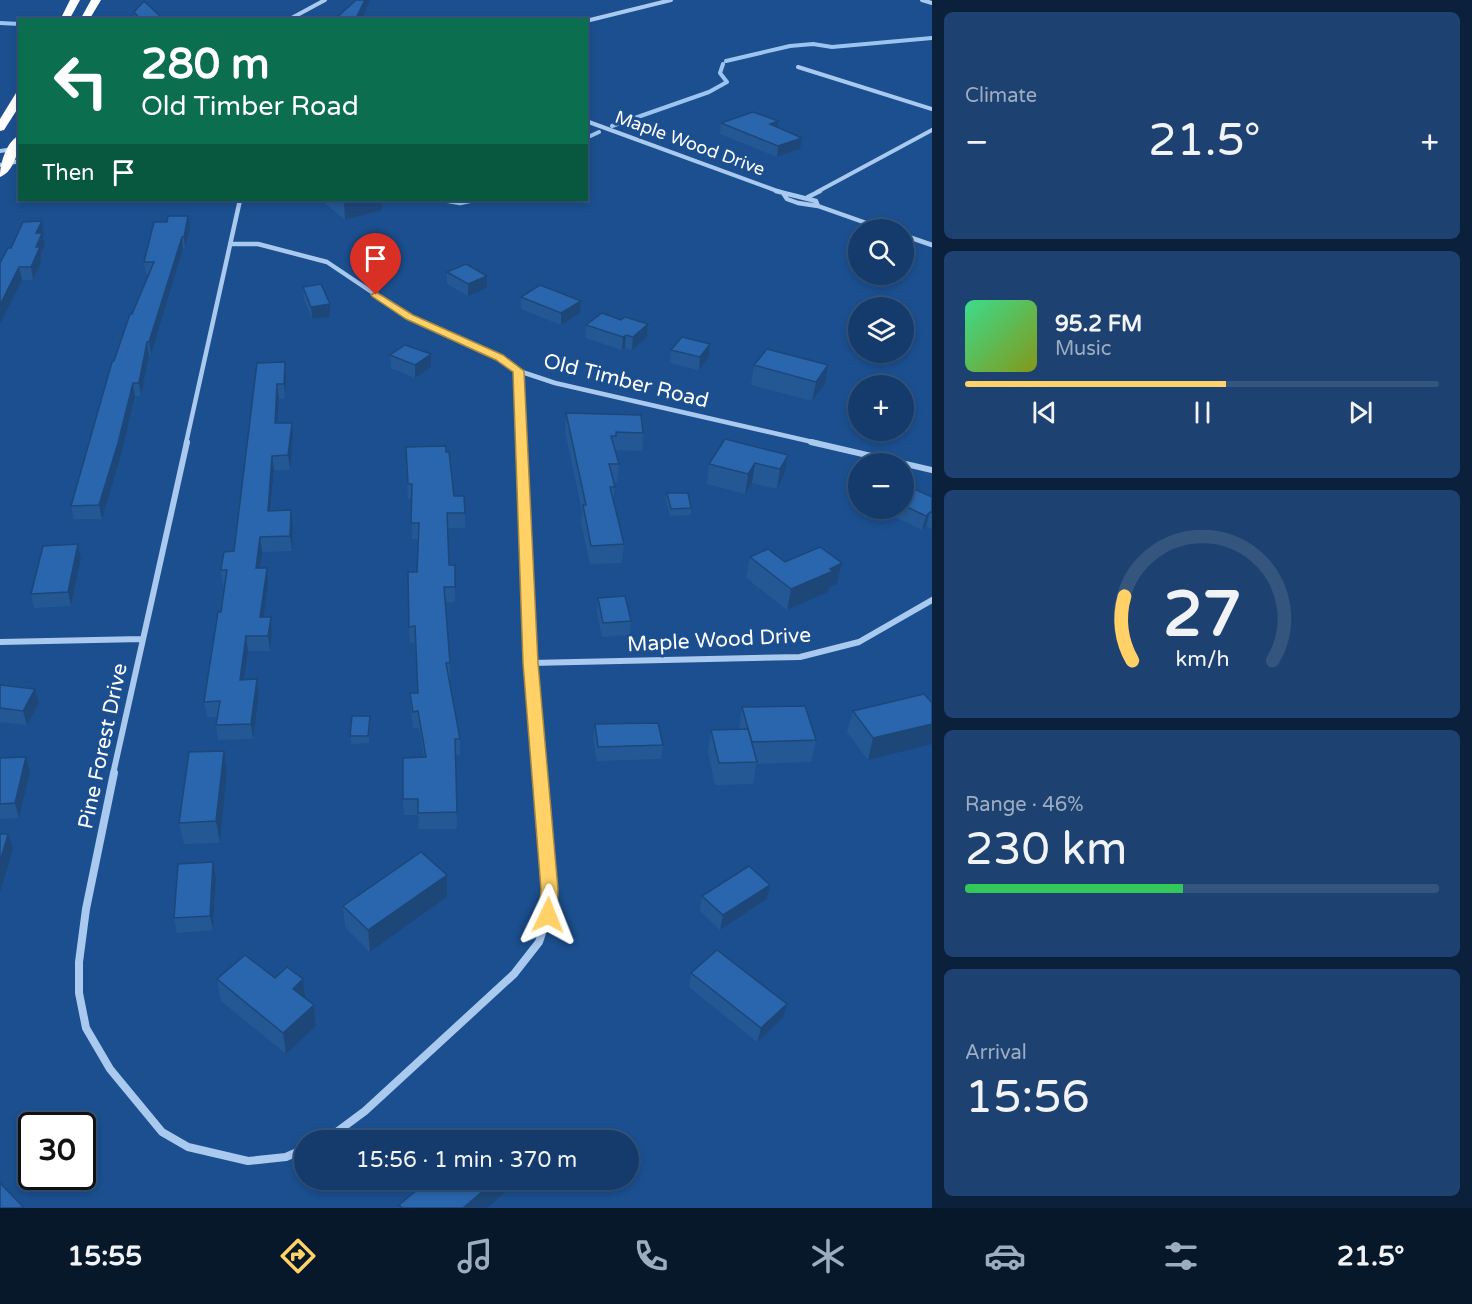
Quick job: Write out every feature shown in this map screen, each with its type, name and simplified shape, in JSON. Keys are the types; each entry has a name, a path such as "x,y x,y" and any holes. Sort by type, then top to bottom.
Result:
{"highway":[{"path":"65,18 75,0"},
{"path":"85,18 96,0"},
{"path":"0,128 18,97"},
{"path":"2,168 16,149"}],"street":[{"path":"292,18 325,0"},
{"path":"588,21 671,0"},
{"path":"922,0 932,3"},
{"path":"798,67 932,109"},
{"name":"Maple Wood Drive","path":"588,122 783,193 808,197 816,201 818,206"},
{"path":"808,197 932,130"},
{"path":"0,151 16,149"},
{"path":"2,168 18,162"},
{"name":"Maple Wood Drive","path":"783,193 787,199 798,203 818,206 855,219"},
{"name":"Pine Forest Drive","path":"240,201 142,639 86,909 78,962 79,993 86,1028 110,1069 162,1132 188,1147 248,1161 286,1157 294,1153"},
{"path":"914,239 932,245"},
{"name":"Old Timber Road","path":"230,244 258,244 327,262 409,317 499,358 519,371 555,383 932,470"},
{"path":"339,1130 364,1111 514,974 539,942 548,915 549,889 531,663 519,371"},
{"name":"Maple Wood Drive","path":"531,663 800,657 859,642 932,600"},
{"path":"0,642 142,639"}],"building":[{"path":"356,0 365,0 356,18 336,18"},
{"path":"144,1 162,18 139,18 134,12"},
{"path":"753,112 778,121 770,124 802,138 778,146 721,123"},
{"path":"168,216 188,216 184,237 182,237 149,342 147,342 139,383 133,383 99,505 71,506 112,362 130,314 132,314 154,262 144,262 154,222 167,222"},
{"path":"42,221 36,233 42,233 36,247 40,247 31,267 19,267 0,305 0,263 8,248 11,248 23,222"},
{"path":"466,264 487,276 468,284 447,272"},
{"path":"321,284 330,304 311,307 303,287"},
{"path":"540,285 581,301 561,313 521,297"},
{"path":"602,313 621,320 625,317 648,324 633,337 626,335 623,337 586,325"},
{"path":"682,337 710,344 700,357 671,350"},
{"path":"405,345 431,354 415,365 390,355"},
{"path":"767,349 828,365 816,382 754,365"},
{"path":"285,362 284,384 277,384 275,423 292,423 288,455 272,456 268,511 291,510 290,536 260,537 256,568 267,568 260,617 271,617 268,636 246,636 240,680 257,679 251,724 216,725 220,701 204,702 227,570 221,570 224,552 234,551 257,363"},
{"path":"566,413 641,415 643,433 616,432 616,436 611,436 619,464 609,464 615,487 610,487 624,544 591,546 583,505 586,505"},
{"path":"725,439 788,455 780,469 755,463 748,474 709,464"},
{"path":"446,446 446,452 449,452 454,496 464,496 465,513 447,513 449,565 455,565 455,587 444,587 450,663 446,663 460,739 455,739 457,812 418,813 418,799 403,799 403,758 426,757 418,711 413,712 410,693 418,693 415,626 409,627 408,572 417,572 419,523 411,523 412,484 408,484 406,447"},
{"path":"914,489 932,497 932,513 926,516 914,510"},
{"path":"667,493 688,493 691,508 671,509"},
{"path":"78,544 68,592 31,594 43,546"},
{"path":"820,547 842,563 830,569 833,571 791,589 750,557 768,549 785,562"},
{"path":"625,596 631,621 603,623 598,598"},
{"path":"0,685 35,689 23,711 0,708"},
{"path":"924,694 932,703 932,724 873,738 853,711"},
{"path":"805,706 816,740 752,742 742,707"},
{"path":"352,716 370,716 368,736 350,736"},
{"path":"658,723 663,745 598,747 595,724"},
{"path":"748,729 757,762 719,763 711,730"},
{"path":"224,751 216,821 179,823 189,752"},
{"path":"26,757 15,803 0,804 0,758"},
{"path":"0,834 8,834 0,862"},
{"path":"421,852 447,875 368,930 343,906"},
{"path":"213,862 210,916 174,918 178,864"},
{"path":"749,866 770,885 723,915 702,896"},
{"path":"717,950 787,1004 761,1028 691,973"},
{"path":"245,955 275,978 287,967 303,979 293,989 314,1005 283,1033 217,979"},
{"path":"0,1183 24,1208 0,1208"},
{"path":"417,1190 484,1190 463,1208 402,1208 399,1205"}],"waterway":[{"path":"0,23 18,24"},
{"path":"726,61 790,46 813,44 832,47 932,38"},
{"path":"612,126 709,92 727,82 720,73 723,64"},
{"path":"588,137 599,132"},
{"path":"449,201 460,203 469,201"}],"route":[{"path":"376,295 409,317 499,358 519,371 531,663 549,889 548,915"}]}
